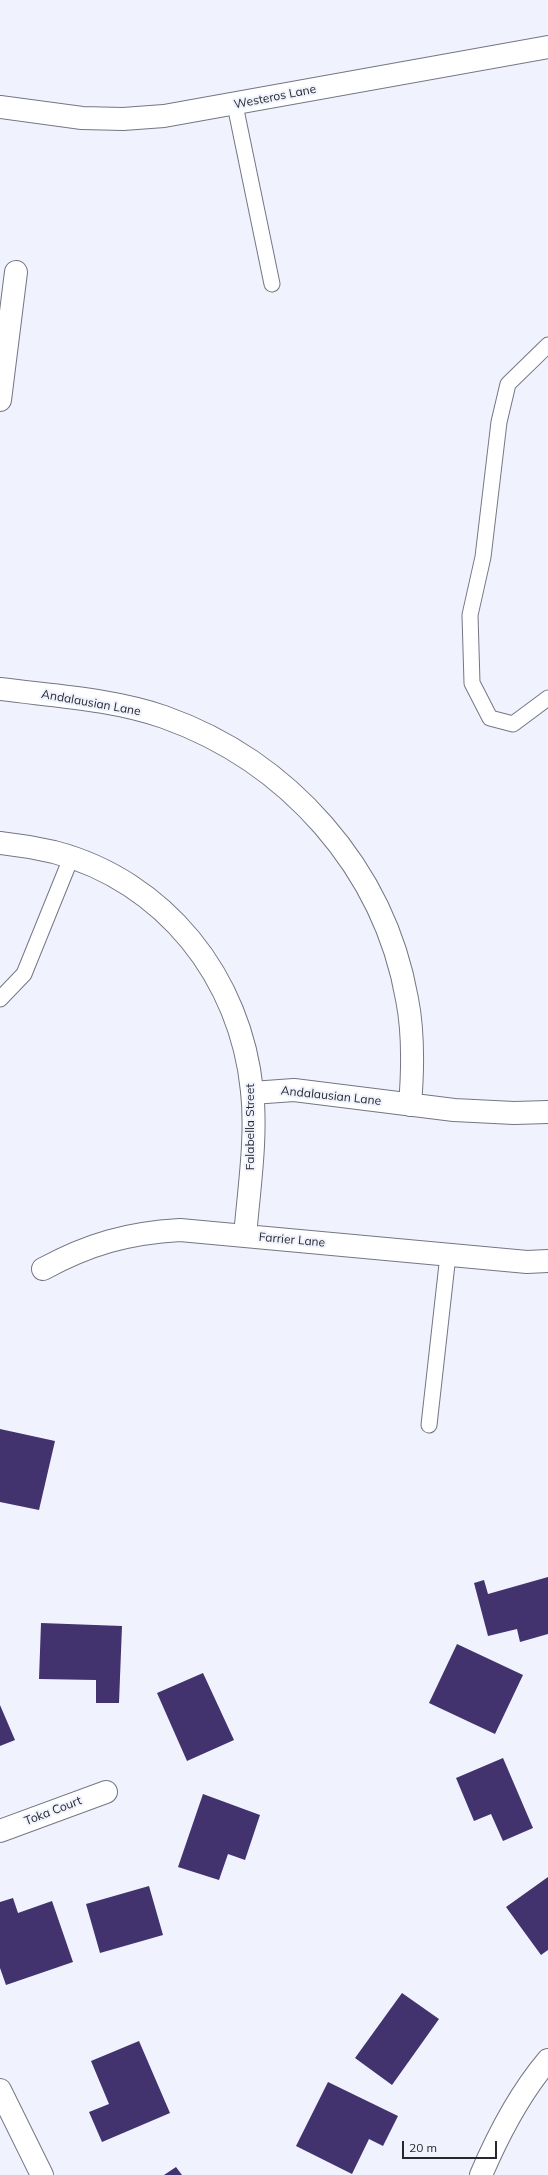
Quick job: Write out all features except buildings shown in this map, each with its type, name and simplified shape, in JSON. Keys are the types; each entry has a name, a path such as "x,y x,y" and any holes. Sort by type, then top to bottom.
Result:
{"street":[{"name":"Westeros Lane","path":"0,107 82,118 123,119 164,116 235,105 548,47"},
{"path":"0,400 16,272"},
{"name":"Andalausian Lane","path":"0,689 128,707 162,716 196,729 258,764 286,786 311,811 335,838 355,867 373,898 388,930 397,957 407,998 412,1034 410,1105"},
{"name":"Falabella Street","path":"0,843 54,852 110,875 136,890 160,908 182,930 201,953 231,1005 248,1063 252,1092 252,1156 245,1236"},
{"name":"Andalausian Lane","path":"252,1092 294,1090 454,1110 514,1113 548,1112"},
{"name":"Farrier Lane","path":"43,1270 68,1255 95,1244 130,1235 180,1230 526,1262 548,1261"},
{"name":"Toka Court","path":"0,1831 106,1792"},
{"path":"481,2175 490,2155 519,2102 548,2060"},
{"path":"0,2090 42,2175"}],"lane":[{"path":"235,105 272,284"},
{"path":"548,345 508,384 499,422 483,557 470,615 472,683 490,718 513,724 548,698"},
{"path":"0,999 24,974 71,858"},
{"path":"429,1425 448,1255"}]}
